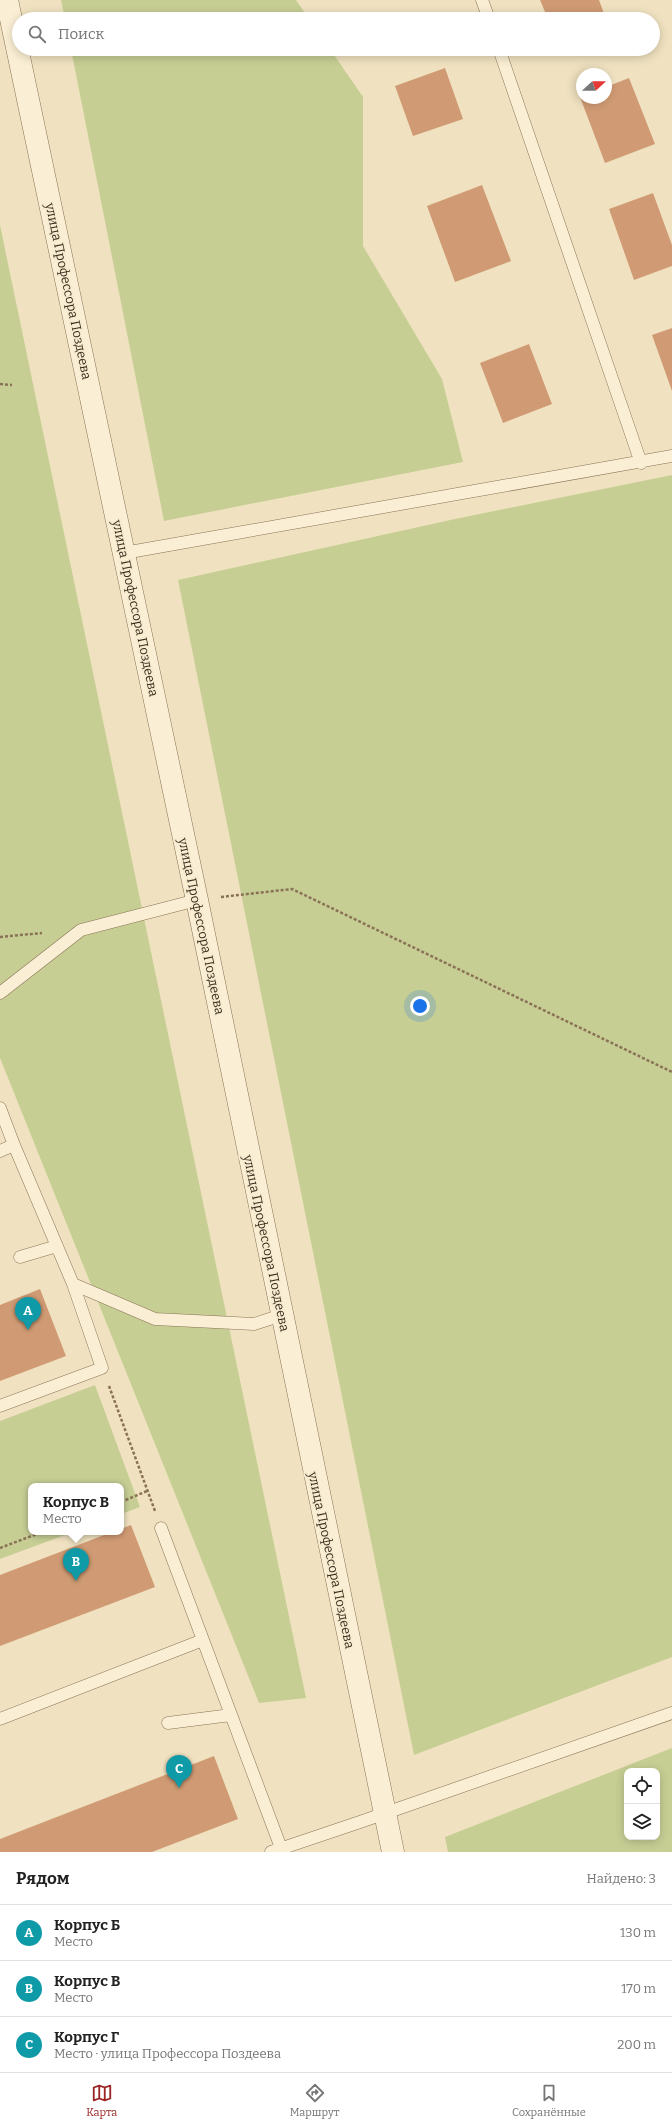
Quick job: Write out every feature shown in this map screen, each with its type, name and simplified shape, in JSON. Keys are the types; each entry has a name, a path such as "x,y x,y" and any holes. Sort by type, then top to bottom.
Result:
{"street":[{"name":"улица Профессора Поздеева","path":"7,0 12,24"},
{"name":"улица Профессора Поздеева","path":"19,56 197,900 393,1852"}],"lane":[{"path":"482,0 486,12"},
{"path":"501,56 641,463"},
{"path":"124,553 641,463 672,456"},
{"path":"0,993 81,930 197,900"},
{"path":"0,1108 14,1145 73,1284 102,1368 0,1406"},
{"path":"0,1151 14,1145"},
{"path":"20,1257 57,1246"},
{"path":"73,1284 155,1319 254,1324 282,1315"},
{"path":"161,1528 231,1715 276,1850 384,1814 672,1713"},
{"path":"0,1720 203,1640"},
{"path":"168,1723 231,1715"}],"path":[{"path":"0,384 12,385"},
{"path":"197,900 292,889 672,1072"},
{"path":"0,937 81,930"},
{"path":"102,1368 161,1528"},
{"path":"124,1501 147,1491"},
{"path":"0,1548 34,1535"}],"green space":[{"path":"61,0 296,0 304,12 64,12"},
{"path":"72,56 335,56 363,97 363,246 442,379 463,462 164,521"},
{"path":"0,225 306,1698 259,1703 0,1058"},
{"path":"672,475 672,1657 414,1755 178,580 455,519"},
{"path":"95,1385 140,1507 124,1513 124,1483 28,1483 28,1535 65,1535 0,1559 0,1421"},
{"path":"672,1748 672,1852 448,1852 445,1837"}],"building":[{"path":"540,0 599,0 603,12 545,12"},
{"path":"445,68 463,119 413,136 395,86"},
{"path":"629,78 655,144 605,163 583,104 612,104 612,85"},
{"path":"482,185 511,261 455,282 427,206"},
{"path":"653,193 672,245 672,266 634,280 609,209"},
{"path":"672,328 672,391 652,335"},
{"path":"529,344 552,404 503,423 480,363"},
{"path":"40,1289 66,1356 0,1381 0,1305"},
{"path":"131,1525 155,1587 0,1646 0,1575 104,1535 124,1535 124,1528"},
{"path":"214,1756 238,1819 152,1852 0,1852 0,1839"}],"place":[{"name":"Корпус Б","path":"28,1330"},
{"name":"Корпус В","path":"76,1581"},
{"name":"Корпус Г","path":"179,1788"}]}
